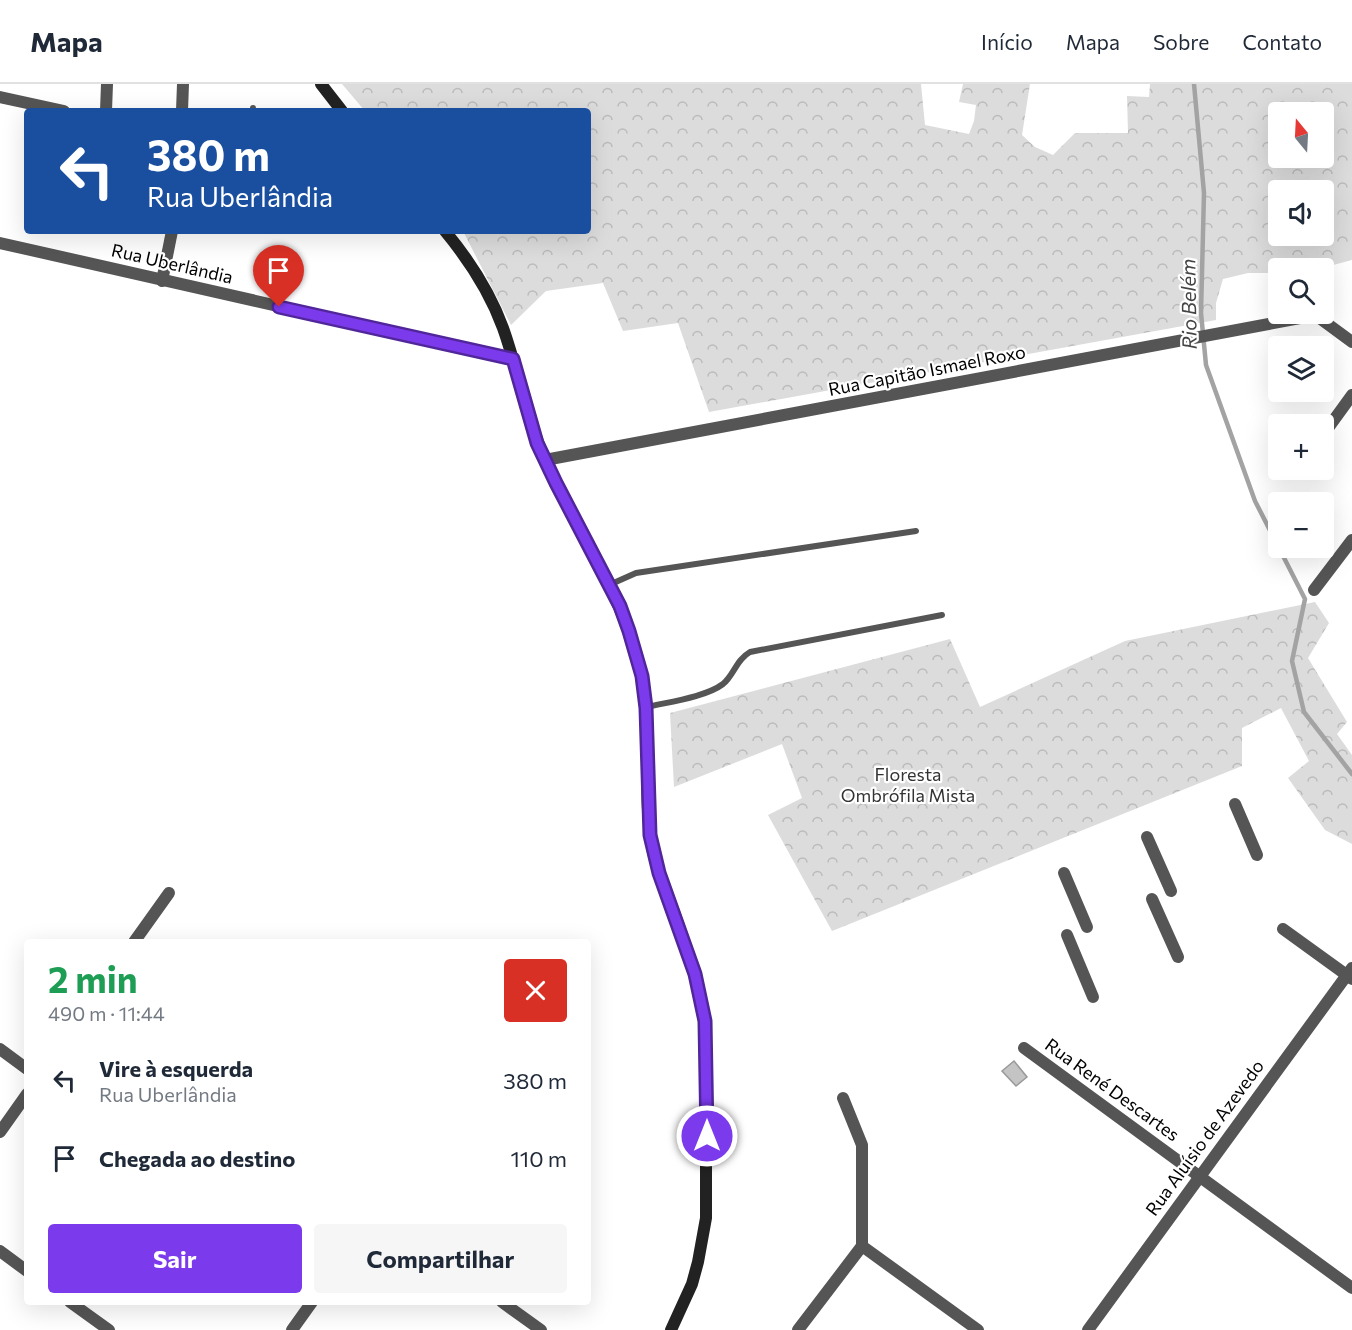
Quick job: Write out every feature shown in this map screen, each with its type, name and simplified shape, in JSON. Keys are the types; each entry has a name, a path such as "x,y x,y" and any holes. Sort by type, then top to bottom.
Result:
{"main road":[{"path":"321,84 340,108"},
{"path":"447,234 479,279 502,326 531,423 545,460 609,585 629,631 642,676 646,708 650,835 659,873 695,974 705,1021 706,1043 706,1218 692,1284 671,1330"}],"street":[{"path":"106,108 107,84"},
{"path":"182,108 183,84"},
{"path":"0,97 50,108"},
{"path":"162,281 171,234"},
{"name":"Rua Uberlândia","path":"0,243 513,359"},
{"name":"Rua Capitão Ismael Roxo","path":"545,460 1268,324"},
{"path":"1329,324 1351,340"},
{"path":"1334,420 1352,395"},
{"path":"1314,590 1352,540"},
{"path":"1235,804 1257,855"},
{"path":"1147,837 1171,891"},
{"path":"1064,873 1087,927"},
{"path":"136,939 169,893"},
{"path":"1152,899 1178,957"},
{"path":"1283,929 1350,974"},
{"path":"1067,935 1093,997"},
{"name":"Rua Aluísio de Azevedo","path":"1088,1330 1350,974"},
{"name":"Rua René Descartes","path":"1024,1048 1352,1288"},
{"path":"0,1049 24,1068"},
{"path":"0,1132 24,1098"},
{"path":"798,1330 862,1246 862,1145 843,1098"},
{"path":"862,1246 978,1330"},
{"path":"0,1251 24,1268"},
{"path":"74,1305 109,1330"},
{"path":"292,1330 310,1305"},
{"path":"506,1305 541,1330"}],"lane":[{"path":"609,585 636,573 916,531"},
{"path":"646,708 695,695 721,685 728,679 738,661 750,652 942,615"}],"green space":[{"path":"342,84 921,84 925,125 969,134 974,121 976,105 959,102 963,84 1030,84 1022,135 1035,147 1053,155 1075,133 1128,133 1127,96 1149,97 1150,84 1352,84 1352,260 1334,265 1334,258 1268,258 1268,273 1248,273 1223,279 1216,303 1216,320 709,412 678,323 623,331 603,283 546,291 511,325 465,234 591,234 591,108 362,108"},
{"name":"Floresta Ombrófila Mista","path":"1315,602 1329,623 1308,658 1347,722 1337,734 1352,755 1352,844 1325,830 1288,778 1309,761 1281,708 1242,728 1242,766 832,931 768,815 802,798 782,744 674,787 670,713 950,639 980,707 1125,641"}],"building":[{"path":"1014,1061 1027,1077 1016,1086 1002,1071"}],"waterway":[{"name":"Rio Belém","path":"1194,84 1204,193 1201,313 1206,365 1255,501 1268,526"},
{"name":"Rio Belém","path":"1284,558 1305,599 1292,661 1304,712 1352,774"}],"route":[{"path":"279,307 513,359 537,443 620,606 642,676 646,708 650,835 659,873 686,947 701,997 707,1061 707,1136"}]}
